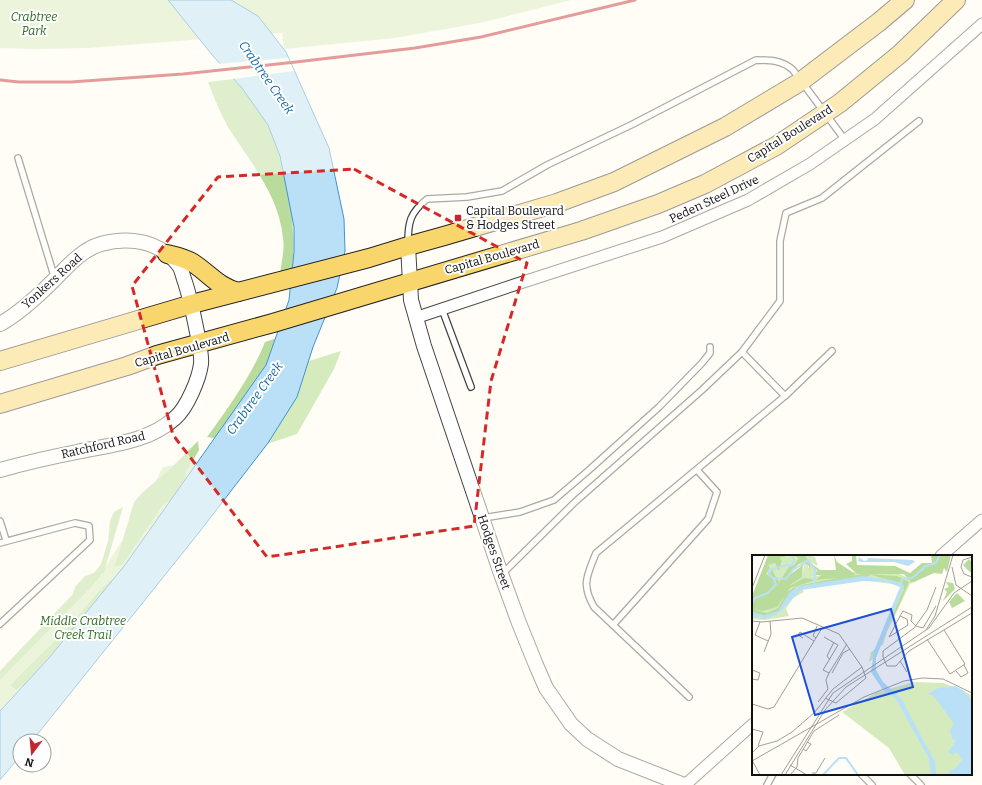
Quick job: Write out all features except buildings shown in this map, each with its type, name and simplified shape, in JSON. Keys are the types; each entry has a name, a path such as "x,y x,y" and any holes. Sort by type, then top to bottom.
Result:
{"main road":[{"path":"0,362 192,304 369,258 557,203 614,182 725,127 800,82 879,22 905,0"},
{"name":"Capital Boulevard","path":"0,404 581,231 658,204 705,184 753,159 798,132 860,88 890,63 956,0"},
{"path":"167,254 180,257 194,264 223,287 245,290"}],"street":[{"name":"Peden Steel Drive","path":"415,318 662,237 748,200 810,164 875,120 982,24"},
{"name":"Yonkers Road","path":"0,324 19,311 55,279 73,260 87,250 100,244 130,240 158,248 167,254 180,267 192,304 196,326"},
{"name":"Hodges Street","path":"408,246 411,300 415,318 501,574 546,688 571,724 587,740 618,759 684,785"},
{"name":"Ratchford Road","path":"0,470 34,460 137,439 156,432 177,417 194,388 199,375 201,364 196,326"},
{"path":"942,555 982,520"},
{"path":"684,785 752,725"}],"lane":[{"path":"408,246 408,229 412,214 427,199 467,197 502,191 547,165 631,125 756,60 776,60 787,65 793,70 800,82 845,140"},
{"path":"501,574 575,502 702,390 742,352 780,301 780,241 786,213 822,198 919,121"},
{"path":"18,158 55,279"},
{"path":"442,309 471,387"},
{"path":"482,518 520,512 554,500 659,407 702,363 710,353 710,347"},
{"path":"689,697 594,607 588,598 585,588 587,577 596,553 785,396 832,351"},
{"path":"742,352 785,396"},
{"path":"613,625 708,519 717,492 697,470"},
{"path":"0,521 6,540"},
{"path":"0,543 6,540 75,523 89,526 90,540 0,624"},
{"path":"767,785 772,775"},
{"path":"862,775 872,785"},
{"path":"911,775 921,785"}],"highlighted area":[{"path":"354,169 527,263 491,381 474,526 267,557 173,435 132,286 218,177"}],"green space":[{"name":"Crabtree Park","path":"0,0 571,0 480,23 395,38 284,49 282,33 89,48 34,49 0,48"},
{"path":"234,79 265,120 275,142 286,178 292,216 292,271 280,275 283,243 276,207 270,193 254,166 225,122 208,82"},
{"path":"277,338 274,359 221,439 207,437 247,379 265,342"},
{"path":"341,351 334,369 297,434 229,457 283,369"},
{"path":"198,441 199,450 186,472 183,489 176,497 163,505 122,565 115,566 134,502"},
{"name":"Middle Crabtree Creek Trail","path":"229,457 14,733 12,733 12,736 0,751 0,675 96,581 136,519 163,467"},
{"path":"123,507 104,572 0,680 0,671 73,594 75,587 85,576 94,573 101,564 108,541 110,521 114,512"},
{"path":"112,579 112,588 31,691 22,685 16,690 10,685 62,634 100,590"}],"water":[{"name":"Crabtree Creek","path":"168,0 231,0 258,16 286,52 329,148 344,219 345,251 337,288 313,347 297,397 268,443 197,535 38,733 12,733 12,766 0,780 0,711 49,658 125,565 266,365 289,300 294,252 294,227 280,156 268,125 242,88 213,56"}],"pier":[{"path":"288,58 294,71 232,79 217,64"}],"railway":[{"path":"0,80 19,82 71,82 183,74 415,48 481,37 635,0"}],"place":[{"name":"Capital Boulevard & Hodges Street","path":"458,218"}]}
